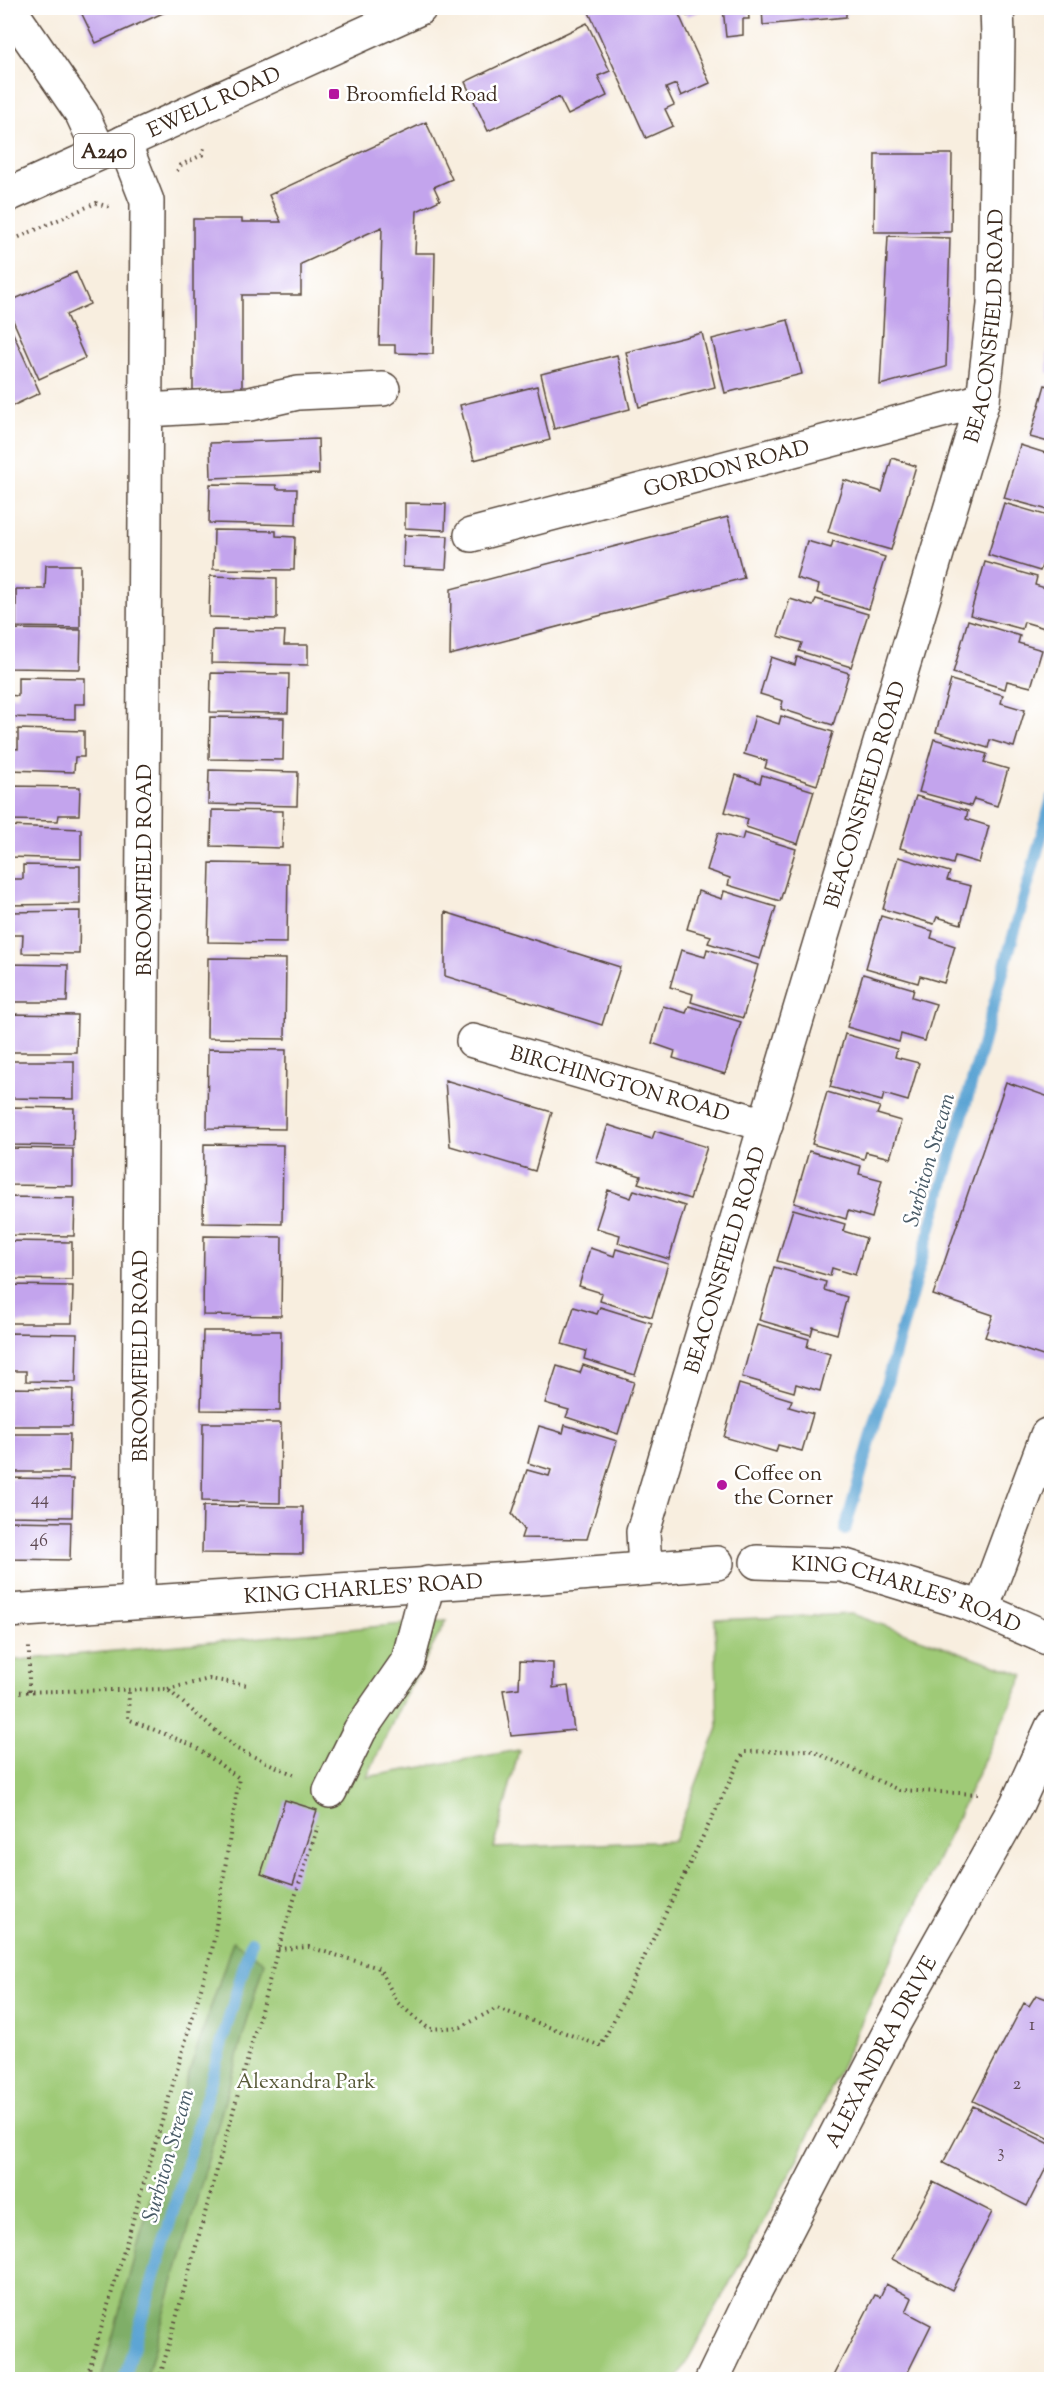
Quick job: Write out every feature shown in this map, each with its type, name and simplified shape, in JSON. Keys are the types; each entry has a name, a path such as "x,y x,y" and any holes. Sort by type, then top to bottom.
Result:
{"street":[{"name":"BROOMFIELD ROAD","path":"9,8 82,114 112,147 147,201 138,1602"},
{"name":"EWELL ROAD","path":"8,195 420,8"},
{"name":"BEACONSFIELD ROAD","path":"645,1568 643,1532 983,400 994,305 997,8"},
{"path":"147,410 250,404 298,393 383,389"},
{"name":"GORDON ROAD","path":"471,535 983,400"},
{"name":"BIRCHINGTON ROAD","path":"474,1041 766,1125"},
{"path":"982,1609 1047,1435 1052,1433"},
{"name":"KING CHARLES' ROAD","path":"757,1562 842,1565 967,1602 1052,1640"},
{"name":"KING CHARLES' ROAD","path":"8,1611 541,1577 717,1563"},
{"path":"330,1791 360,1730 408,1660 428,1583"},
{"name":"ALEXANDRA DRIVE","path":"712,2379 893,2025 1017,1804 1052,1727"}],"path":[{"path":"8,242 96,203"},
{"path":"8,1692 167,1689 209,1678 248,1685"},
{"path":"159,2379 278,1949 330,1791 237,1749 167,1689"},
{"path":"86,2379 212,1951 239,1778 194,1746 128,1719 129,1690"},
{"path":"278,1949 309,1947 379,1968 398,2003 429,2029 461,2027 496,2008 600,2046 744,1752 810,1750 899,1790 970,1792 1017,1804"}],"green space":[{"name":"Alexandra Park","path":"852,1614 1024,1675 796,2162 677,2379 8,2380 8,1661 447,1620 403,1700 367,1777 519,1750 494,1848 674,1841 718,1728 715,1620"},
{"path":"233,1941 264,1962 146,2379 101,2379 167,2138"}],"building":[{"path":"79,8 174,8 96,43"},
{"path":"587,8 676,8 710,83 681,96 676,84 666,88 674,105 665,109 673,126 646,138"},
{"path":"683,8 708,8 687,16"},
{"path":"723,8 748,8 749,19 743,19 743,35 726,37"},
{"path":"762,8 846,8 846,17 763,25"},
{"path":"587,23 610,71 598,76 607,96 568,115 559,97 488,131 465,82"},
{"path":"426,122 452,179 434,187 440,200 417,211 415,253 435,253 433,354 395,353 395,345 379,345 382,227 301,264 301,295 242,295 242,390 193,390 193,219 281,222 269,195"},
{"path":"875,154 952,154 951,232 874,232"},
{"path":"888,236 950,238 946,367 880,385"},
{"path":"76,272 90,304 66,315 85,358 39,379 8,309 8,302"},
{"path":"1050,291 1052,291 1052,373 1047,373"},
{"path":"788,320 802,374 725,393 712,339"},
{"path":"8,322 40,393 8,408"},
{"path":"702,333 715,387 639,407 626,352"},
{"path":"617,355 630,409 554,429 541,374"},
{"path":"1045,385 1052,387 1052,443 1030,437"},
{"path":"537,386 550,440 474,460 460,405"},
{"path":"318,439 319,474 211,478 210,443"},
{"path":"1020,445 1052,455 1052,511 1004,498"},
{"path":"892,458 916,466 891,550 828,532 844,480 882,492"},
{"path":"210,484 276,485 277,489 297,489 296,525 209,523"},
{"path":"405,503 446,504 445,530 405,528"},
{"path":"1004,503 1052,517 1052,566 1043,563 1040,571 988,555"},
{"path":"728,517 744,578 450,655 451,589"},
{"path":"214,530 276,531 276,536 295,537 294,570 213,569"},
{"path":"404,535 448,536 446,569 403,567"},
{"path":"807,541 831,548 833,541 885,557 869,609 817,593 819,585 796,578"},
{"path":"985,562 1037,577 1035,585 1052,590 1052,616 1048,629 1024,622 1022,629 970,615"},
{"path":"46,565 80,565 80,628 16,627 16,589 45,589"},
{"path":"210,576 277,578 277,619 209,617"},
{"path":"790,599 813,606 816,599 868,614 851,667 799,651 802,643 778,636"},
{"path":"968,620 1020,636 1018,643 1042,650 1031,687 1007,681 1005,689 953,673"},
{"path":"8,629 81,630 80,669 8,668"},
{"path":"212,630 285,631 284,645 308,645 308,665 211,663"},
{"path":"771,657 795,665 797,657 849,673 833,725 781,709 783,701 760,694"},
{"path":"211,673 289,674 288,713 210,712"},
{"path":"18,677 85,678 85,704 75,704 75,719 8,717 8,695 18,696"},
{"path":"951,680 1003,695 1001,703 1025,710 1014,747 990,740 988,748 936,732"},
{"path":"755,716 779,724 781,716 833,732 817,785 765,768 767,761 744,754"},
{"path":"210,717 284,718 283,760 209,759"},
{"path":"18,729 84,731 84,757 75,757 74,772 8,770 8,748 18,749"},
{"path":"934,739 987,754 984,762 1008,769 997,806 974,799 971,806 919,792"},
{"path":"209,770 298,772 297,806 208,804"},
{"path":"736,775 760,783 762,775 814,791 798,844 746,827 748,819 725,812"},
{"path":"8,786 80,787 79,815 59,815 58,821 8,820"},
{"path":"916,796 968,811 966,819 989,826 979,863 955,856 953,864 900,848"},
{"path":"212,810 283,811 282,848 211,846"},
{"path":"8,826 81,829 81,859 8,857"},
{"path":"718,833 742,840 744,833 796,849 780,901 728,885 730,878 707,870"},
{"path":"898,857 950,872 947,880 971,886 961,924 937,917 934,924 883,909"},
{"path":"210,863 288,864 287,943 208,942"},
{"path":"23,865 80,866 80,904 8,905 8,879 23,879"},
{"path":"698,891 722,899 724,891 776,907 760,959 708,943 711,936 687,929"},
{"path":"80,911 79,954 22,953 23,935 8,935 8,912"},
{"path":"445,912 620,967 602,1025 445,976"},
{"path":"881,916 933,931 931,938 955,946 944,983 920,976 918,983 866,968"},
{"path":"707,949 758,965 743,1018 691,1002 693,994 670,987 681,950 705,957"},
{"path":"208,958 286,959 285,1039 207,1038"},
{"path":"8,964 68,965 67,1002 8,1002"},
{"path":"863,974 914,989 912,997 936,1004 925,1041 901,1034 899,1042 847,1027"},
{"path":"663,1006 686,1013 689,1006 741,1022 725,1074 673,1058 675,1051 652,1043"},
{"path":"8,1014 77,1015 76,1052 8,1052"},
{"path":"845,1034 897,1049 895,1057 919,1063 908,1101 884,1094 882,1101 830,1087"},
{"path":"208,1049 286,1050 285,1129 207,1128"},
{"path":"8,1061 74,1061 74,1099 8,1098"},
{"path":"445,1080 552,1112 535,1171 450,1146"},
{"path":"1006,1082 1052,1098 1052,1359 985,1337 993,1315 933,1295"},
{"path":"827,1092 880,1107 877,1114 901,1121 890,1158 866,1152 864,1159 812,1144"},
{"path":"8,1107 74,1108 73,1146 8,1145"},
{"path":"608,1125 652,1139 655,1131 707,1147 690,1199 638,1183 641,1176 596,1162"},
{"path":"204,1144 283,1145 282,1224 203,1223"},
{"path":"8,1148 73,1149 73,1186 8,1185"},
{"path":"809,1151 861,1166 859,1174 882,1180 872,1218 848,1211 846,1219 794,1203"},
{"path":"608,1190 631,1198 634,1190 685,1206 669,1259 618,1243 620,1235 596,1228"},
{"path":"8,1197 75,1198 74,1236 8,1235"},
{"path":"793,1209 845,1224 843,1231 866,1238 855,1275 832,1268 830,1276 777,1261"},
{"path":"204,1236 282,1237 281,1316 203,1315"},
{"path":"8,1241 72,1242 72,1280 8,1279"},
{"path":"590,1248 614,1256 616,1249 668,1264 652,1317 600,1301 602,1293 579,1286"},
{"path":"774,1267 826,1282 824,1290 847,1297 837,1334 813,1327 811,1335 759,1320"},
{"path":"8,1285 73,1286 72,1323 8,1323"},
{"path":"574,1307 597,1314 600,1307 652,1323 635,1375 584,1359 586,1351 562,1344"},
{"path":"757,1324 809,1339 807,1347 830,1354 820,1391 796,1384 794,1392 742,1377"},
{"path":"203,1331 281,1331 280,1411 201,1410"},
{"path":"8,1333 77,1334 76,1382 26,1381 26,1371 8,1371"},
{"path":"583,1365 634,1382 618,1434 566,1417 569,1410 545,1403 557,1366 580,1373"},
{"path":"739,1384 792,1400 789,1407 813,1414 802,1451 778,1445 776,1452 724,1437"},
{"path":"8,1388 73,1389 72,1426 8,1426"},
{"path":"203,1423 281,1423 280,1503 202,1501"},
{"path":"565,1425 617,1441 587,1539 521,1538 524,1529 512,1514 527,1470 549,1476 551,1470 528,1463 539,1426 563,1433"},
{"path":"8,1434 70,1434 69,1472 8,1472"},
{"path":"8,1478 73,1479 72,1517 8,1516"},
{"path":"203,1506 303,1507 303,1554 202,1553"},
{"path":"8,1521 71,1522 70,1560 8,1559"},
{"path":"520,1661 553,1663 553,1688 568,1686 574,1730 511,1736 503,1690 519,1688"},
{"path":"285,1800 317,1810 293,1885 261,1874"},
{"path":"1036,1995 1052,2001 1050,2139 973,2101 1024,2003 1029,2006"},
{"path":"973,2106 1052,2145 1052,2156 1027,2206 943,2163"},
{"path":"933,2182 992,2212 952,2290 892,2259"},
{"path":"886,2284 912,2298 906,2312 931,2325 904,2380 839,2380 833,2376 875,2295 880,2297"}],"waterway":[{"name":"Surbiton Stream","path":"845,1530 1052,799"},
{"name":"Surbiton Stream","path":"124,2380 251,1942"}],"place":[{"name":"Broomfield Road","path":"334,94"},
{"name":"Coffee on the Corner","path":"722,1485"}]}
